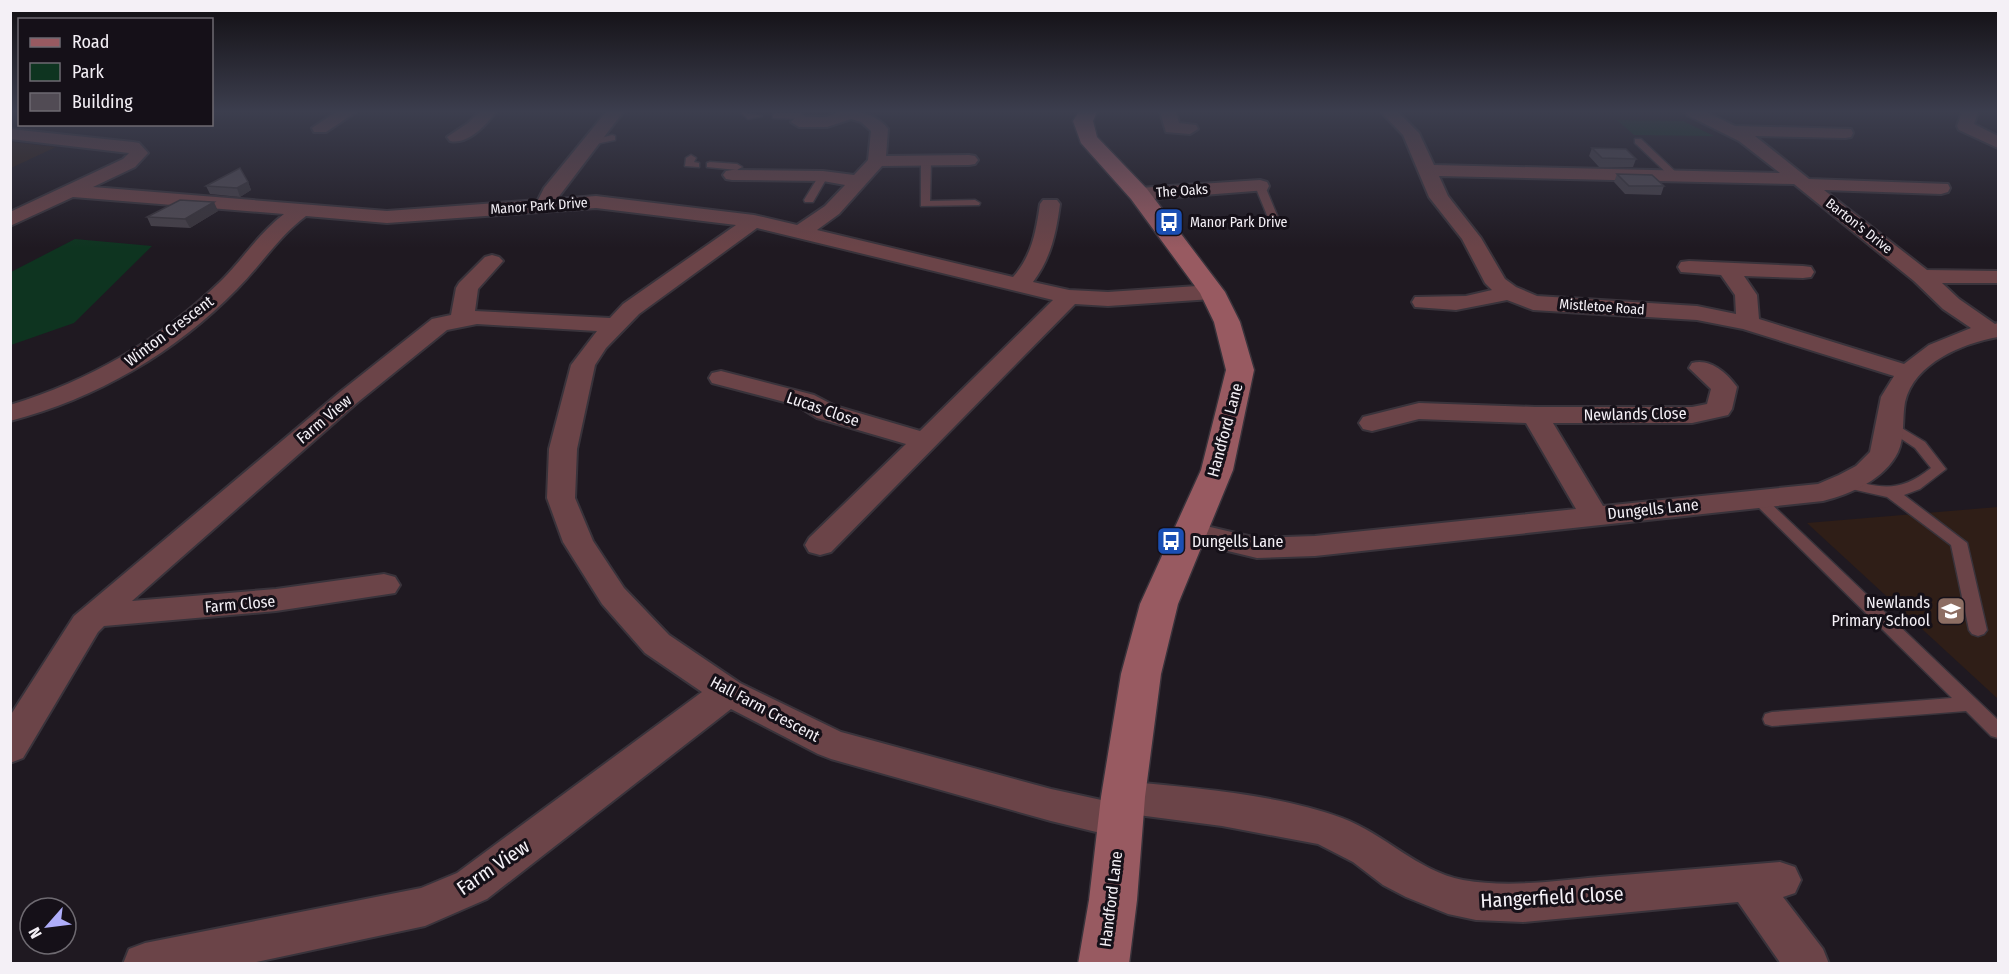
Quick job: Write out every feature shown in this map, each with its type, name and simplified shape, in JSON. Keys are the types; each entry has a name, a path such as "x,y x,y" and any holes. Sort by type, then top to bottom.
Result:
{"street":[{"path":"10,220 129,163 135,157"},
{"path":"545,205 551,192 579,157"},
{"path":"801,232 832,210 877,161 877,157"},
{"name":"Handford Lane","path":"1103,963 1142,674 1156,614 1217,470 1240,370 1227,322 1212,292 1139,194 1105,157"},
{"name":"Mistletoe Road","path":"1422,157 1439,197 1471,238 1496,283 1508,292 1533,303 1697,313 1748,323 1909,373"},
{"name":"Barton's Drive","path":"1770,157 1922,276 1951,304 1994,330"},
{"path":"877,161 969,160"},
{"path":"1428,171 1676,177 1941,188"},
{"path":"732,176 823,176 857,181"},
{"name":"The Oaks","path":"1139,194 1260,186"},
{"name":"Manor Park Drive","path":"69,191 387,217 596,202 754,221 1069,297 1108,299 1212,292"},
{"path":"1018,285 1031,273 1047,236 1050,204"},
{"name":"Winton Crescent","path":"10,413 38,406 99,381 150,349 209,304 230,284 274,232 302,210"},
{"name":"Hall Farm Crescent","path":"754,221 631,309 597,344 583,365 563,449 561,498 578,543 613,596 657,644 728,692 831,744 1051,805 1122,809"},
{"path":"462,318 467,288 492,261"},
{"path":"1689,267 1803,272"},
{"path":"1728,269 1746,295 1748,323"},
{"path":"1922,276 1998,277"},
{"path":"1423,302 1445,305 1478,303 1508,292"},
{"path":"820,545 1069,297"},
{"name":"Farm View","path":"10,748 86,624 94,615 358,390 440,324 462,318 477,317 614,325"},
{"name":"Dungells Lane","path":"1190,532 1257,548 1315,546 1823,492 1868,470 1884,452 1894,398 1909,373 1935,351 1994,330"},
{"name":"Newlands Close","path":"1372,423 1419,411 1535,415 1692,415 1719,409 1724,387 1701,368"},
{"name":"Lucas Close","path":"721,378 806,400 826,412 925,441"},
{"path":"1535,415 1594,515"},
{"name":"Farm Close","path":"94,615 311,598 384,585"},
{"name":"Farm View","path":"145,963 425,906 472,886 728,692"},
{"name":"Hangerfield Close","path":"1122,809 1217,808 1287,820 1328,830 1377,855 1403,875 1431,889 1460,900 1481,903 1523,903 1765,882 1807,963"}],"lane":[{"path":"1655,157 1676,177"},
{"path":"926,160 925,204 975,203"},
{"path":"710,165 732,176"},
{"path":"809,200 823,176"},
{"path":"1260,186 1274,220"},
{"path":"1890,425 1920,446 1939,469 1919,486 1892,493"},
{"path":"1843,483 1892,493 1959,543 1978,630"},
{"path":"1756,498 1998,731"},
{"path":"1773,719 1968,704"}],"shaded area":[{"path":"11,157 34,157 11,168"},
{"name":"Newlands Primary School","path":"1998,507 1998,699 1807,523"}],"green space":[{"path":"75,239 152,246 74,323 11,345 11,272"}],"building":[{"path":"1634,157 1636,159 1602,158"},
{"path":"240,168 248,182 237,188 206,186"},
{"path":"1617,174 1652,175 1664,186 1629,186"},
{"path":"180,200 214,202 185,219 147,217"}],"place":[{"name":"Manor Park Drive","path":"1169,222"},
{"name":"Dungells Lane","path":"1171,541"},
{"name":"Newlands Primary School","path":"1951,611"}]}
